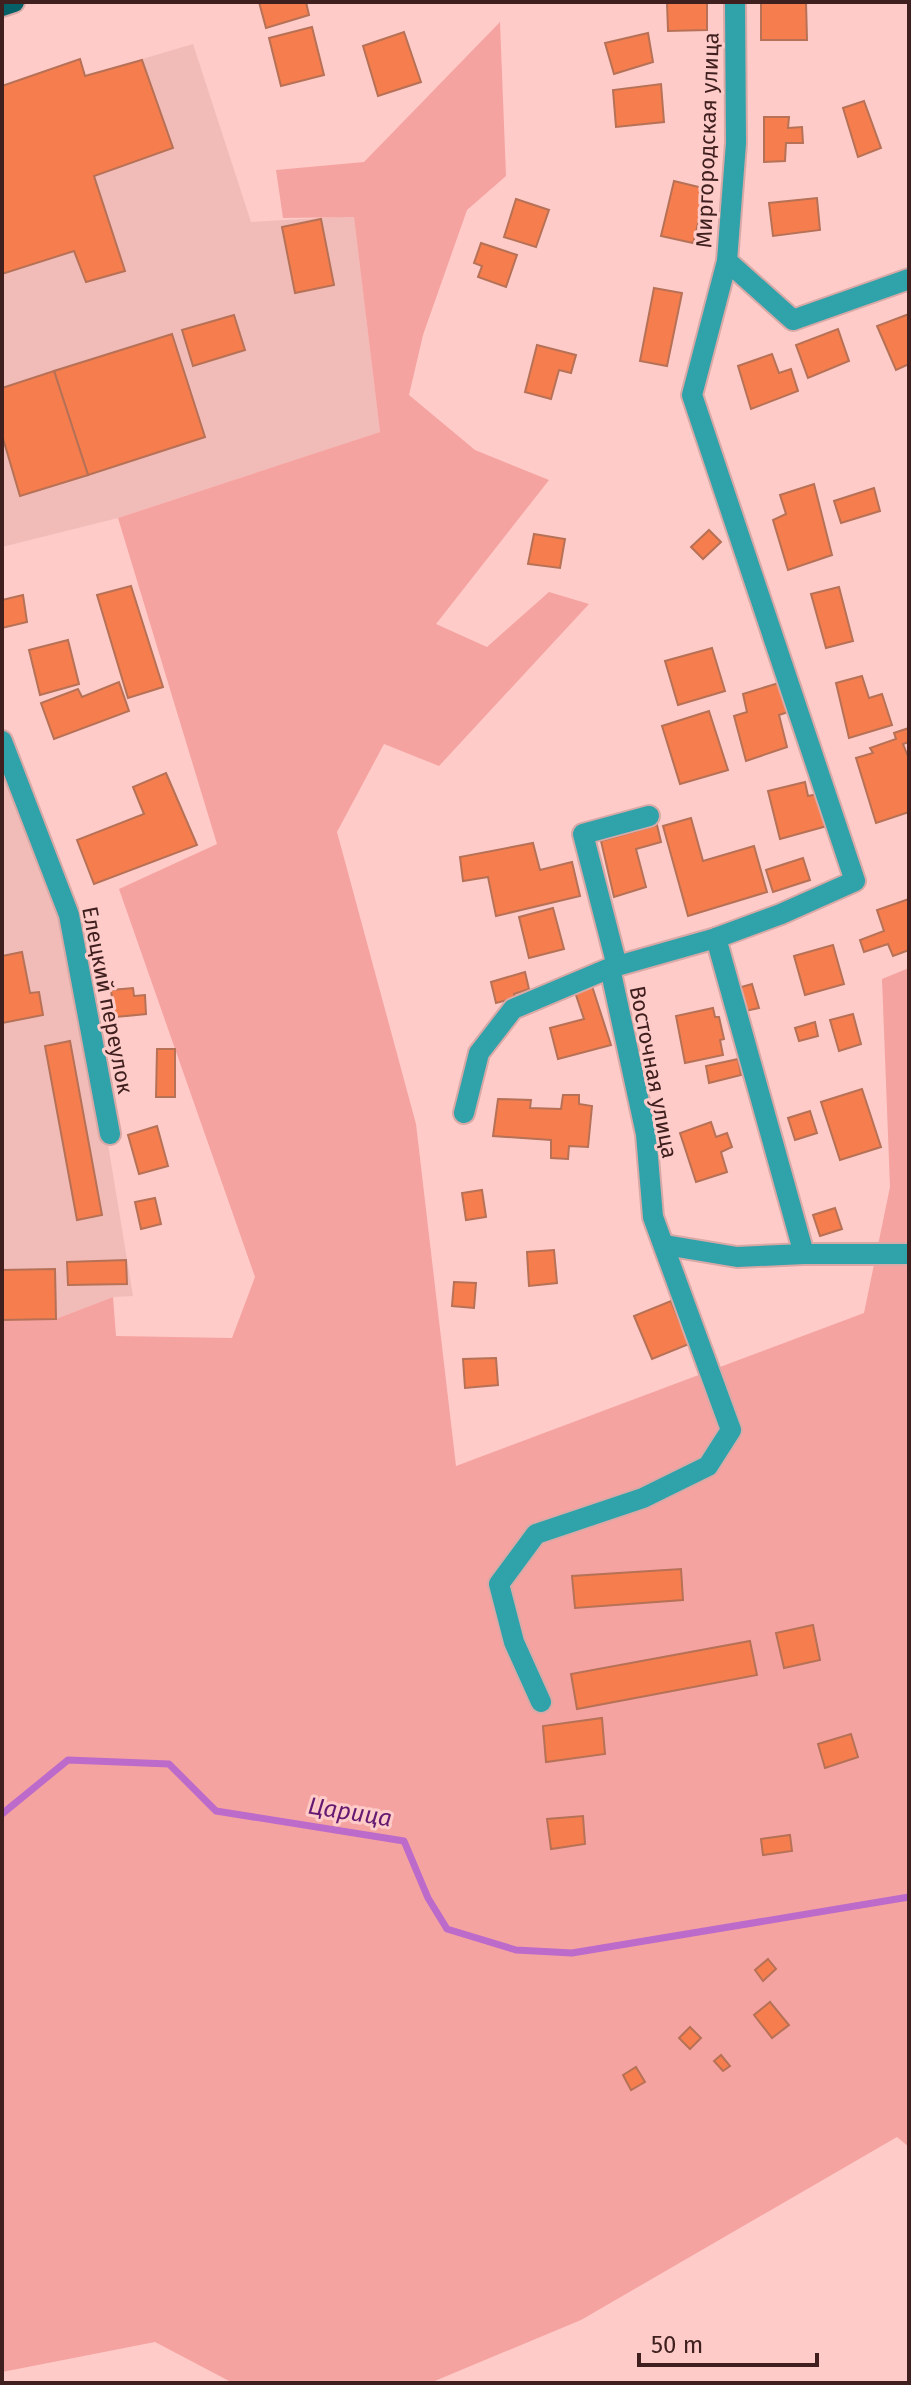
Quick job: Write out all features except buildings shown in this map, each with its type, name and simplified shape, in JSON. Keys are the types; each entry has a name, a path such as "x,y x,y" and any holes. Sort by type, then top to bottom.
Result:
{"main road":[{"path":"2,6 14,2"}],"street":[{"name":"Миргородская улица","path":"735,2 736,143 727,261 793,320 909,279"},
{"name":"Восточная улица","path":"541,1702 514,1642 499,1584 536,1534 643,1498 708,1466 731,1430 653,1217 646,1134 614,967 716,938 781,914 855,881 692,395 727,261"},
{"name":"Елецкий переулок","path":"2,741 69,915 110,1134"},
{"path":"464,1113 479,1053 513,1009 614,967 583,834 649,816"},
{"path":"716,938 804,1254"},
{"path":"665,1245 737,1257 909,1254"}],"shaded area":[{"path":"500,22 506,176 467,210 423,335 409,395 475,450 549,480 436,624 487,647 549,592 589,604 439,766 384,744 337,832 416,1124 456,1466 864,1313 890,1187 882,979 909,968 909,2147 897,2137 581,2320 430,2383 233,2383 155,2342 2,2372 2,1320 56,1319 113,1297 116,1336 232,1338 255,1277 119,889 217,844 118,518 380,432 354,217 283,218 276,170 364,162"},
{"path":"193,44 251,222 354,216 380,432 118,518 2,547 2,86 80,59 85,76"},
{"path":"2,757 62,917 107,1138 133,1296 113,1297 56,1319 2,1320"}],"waterway":[{"name":"Царица","path":"2,1814 68,1760 169,1764 216,1811 404,1841 428,1898 447,1929 516,1950 572,1953 909,1897"}]}
